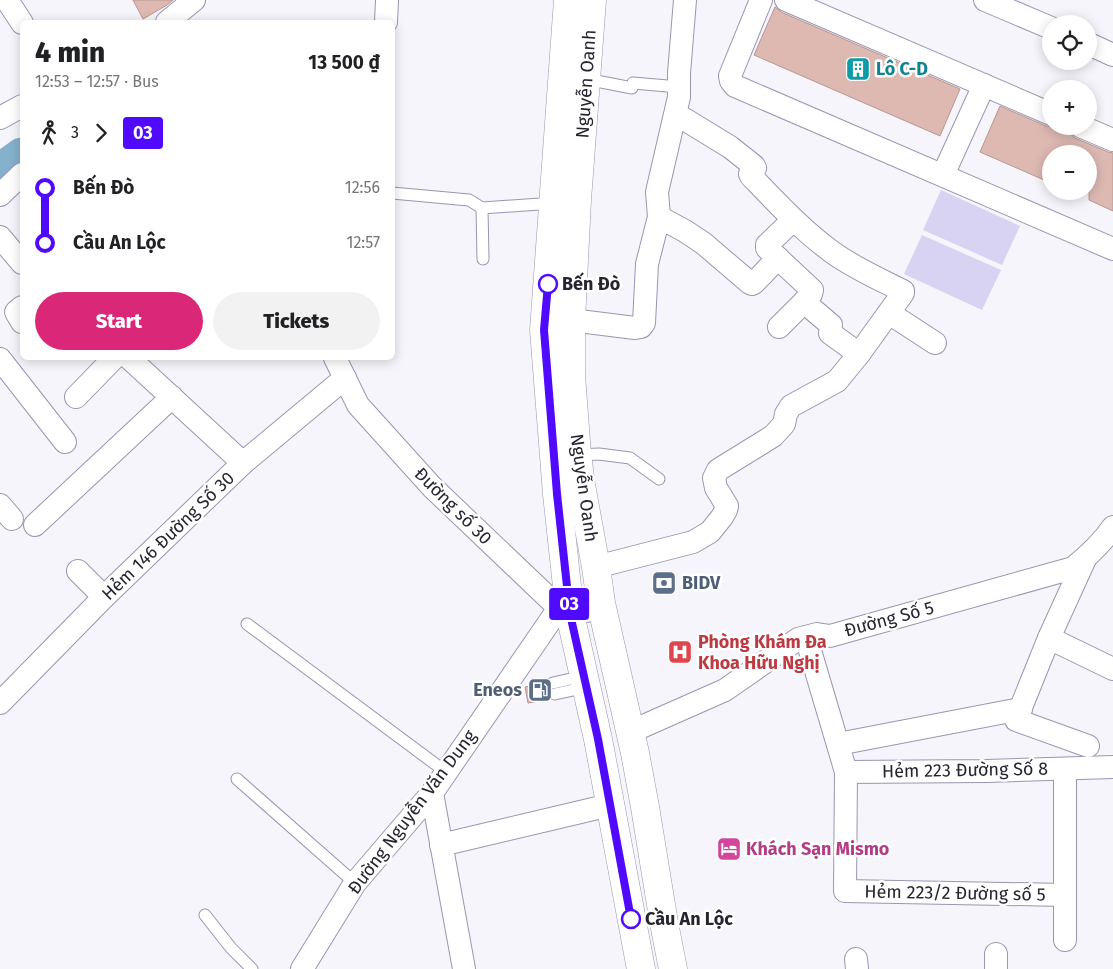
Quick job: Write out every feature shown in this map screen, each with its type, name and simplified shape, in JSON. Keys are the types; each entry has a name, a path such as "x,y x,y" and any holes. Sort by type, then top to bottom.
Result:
{"main road":[{"name":"Nguyễn Oanh","path":"568,0 544,330 564,611 586,682 641,969"},
{"name":"Nguyễn Oanh","path":"592,0 577,200 571,320 571,375 577,455 602,608 645,807 673,969"},
{"path":"598,739 630,732"}],"street":[{"path":"7,0 20,20"},
{"path":"169,20 194,0"},
{"path":"386,20 387,0"},
{"path":"571,320 635,328 641,327 644,323 647,264 659,216 658,192 679,97 685,0"},
{"path":"761,0 730,76 731,81 736,86 1113,249"},
{"path":"786,0 1042,110"},
{"path":"985,0 1042,24"},
{"path":"1097,48 1113,55"},
{"path":"943,175 984,85"},
{"path":"0,118 20,107"},
{"path":"596,567 693,542 710,532 717,525 727,506 716,488 714,478 718,470 773,436 784,424 790,406 837,381 903,295 903,291 866,273 833,253 794,220 751,176 750,174 755,168 754,166 730,147 676,114"},
{"path":"1097,133 1113,140"},
{"path":"659,216 703,243 752,284 778,258"},
{"path":"779,327 812,292 767,248 767,245 794,220"},
{"path":"0,237 20,260"},
{"path":"804,302 830,325 830,333 859,354"},
{"path":"20,309 16,312 20,319"},
{"path":"889,313 935,343"},
{"path":"0,359 65,442"},
{"path":"76,397 112,360"},
{"path":"131,360 243,463"},
{"name":"Đường số 30","path":"336,360 358,405 432,487 564,611"},
{"name":"Hẻm 146 Đường Số 30","path":"0,702 104,597 243,463 344,378"},
{"path":"35,525 172,397"},
{"path":"1088,746 1016,720 1049,638 1085,559 1110,536"},
{"name":"Đường Số 5","path":"630,732 725,690 798,639 812,636 824,623 1071,556 1085,559"},
{"path":"78,571 104,597"},
{"path":"564,611 602,608"},
{"name":"Đường Nguyễn Văn Dung","path":"302,969 355,883 432,793 564,611"},
{"path":"812,636 822,695 846,772"},
{"path":"1049,638 1113,669"},
{"name":"Hẻm 223 Đường Số 8","path":"838,744 1020,709"},
{"name":"Hẻm 223 Đường Số 8","path":"846,772 1113,767"},
{"path":"1065,769 1065,940"},
{"name":"Hẻm 223/2 Đường số 5","path":"846,772 845,891 1065,895"},
{"path":"432,793 464,969"},
{"path":"441,845 610,805"}],"lane":[{"path":"586,79 632,88 633,83 679,80"},
{"path":"395,193 469,200 482,208 554,204"},
{"path":"482,208 483,259"},
{"path":"577,455 599,454 630,458 659,479"},
{"path":"247,624 446,772"},
{"path":"554,689 586,682"},
{"path":"236,779 355,883"},
{"path":"205,915 231,948 252,969"}],"shaded area":[{"path":"941,190 1020,226 1002,265 923,230"},
{"path":"922,235 1001,270 982,310 904,274"}],"building":[{"path":"133,0 173,0 143,19"},
{"name":"Lô C-D","path":"775,7 781,12 960,89 940,136 754,55"},
{"path":"1000,106 1042,124 1042,135 1071,135 1092,145 1042,145 1042,179 980,152"},
{"path":"1097,147 1113,153 1113,211 1089,200 1097,200"},
{"name":"Eneos","path":"546,682 549,689 549,699 528,703 525,687"}],"waterway":[{"path":"0,171 20,156"}],"bus line":[{"name":"03","path":"548,284 544,330 557,494 570,614 598,739 631,919"}],"place":[{"name":"Lô C-D","path":"858,69"},
{"name":"Bến Đò","path":"548,284"},
{"name":"BIDV","path":"664,583"},
{"name":"Phòng Khám Đa Khoa Hữu Nghị","path":"680,652"},
{"name":"Eneos","path":"540,690"},
{"name":"Khách Sạn Mismo","path":"729,849"},
{"name":"Cầu An Lộc","path":"631,919"}]}
